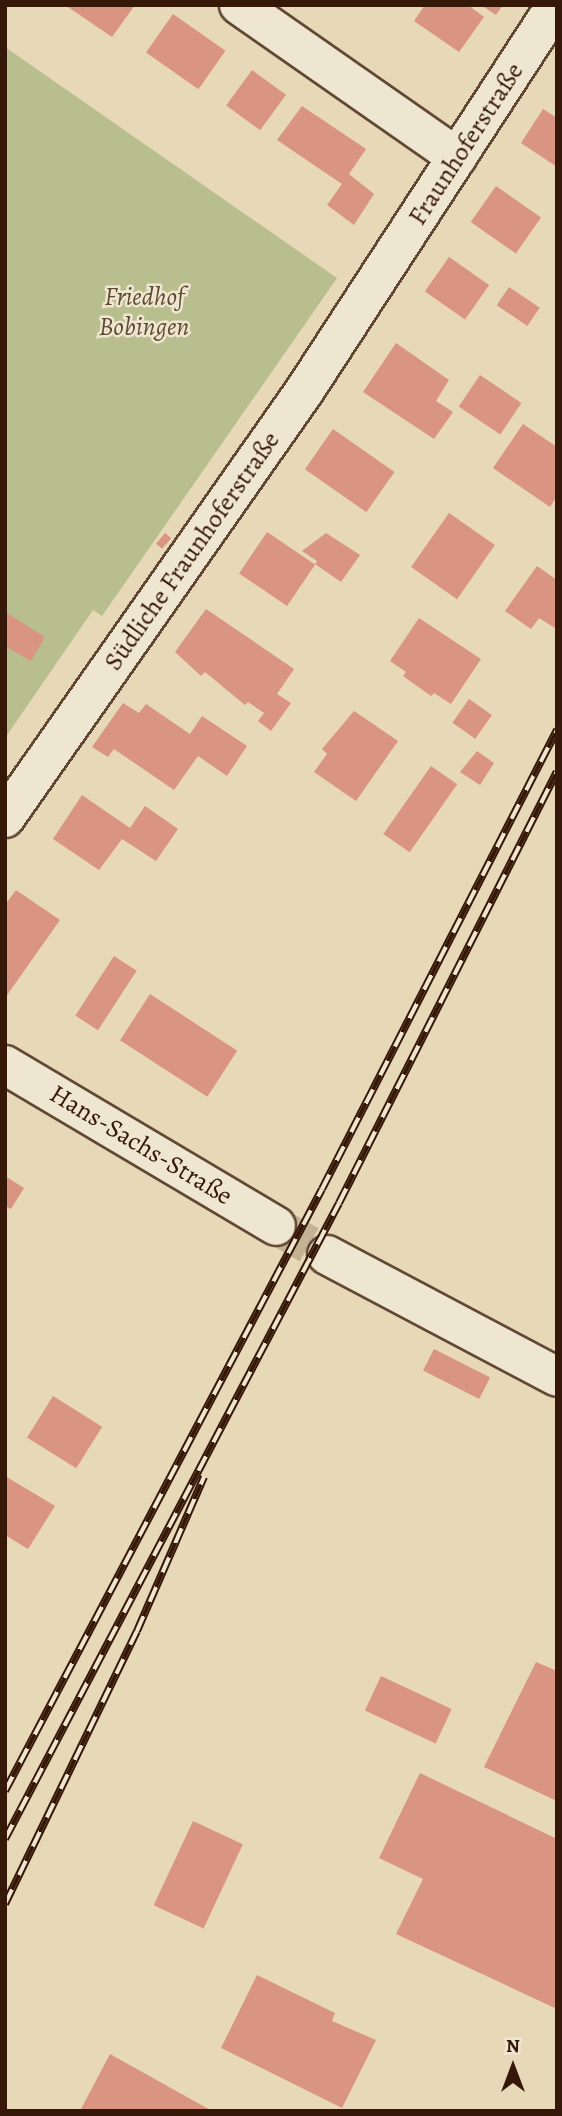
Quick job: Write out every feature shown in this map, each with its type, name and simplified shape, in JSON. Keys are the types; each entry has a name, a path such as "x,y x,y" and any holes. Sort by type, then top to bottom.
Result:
{"street":[{"path":"239,5 457,157"},
{"name":"Fraunhoferstraße","path":"376,282 556,5"},
{"name":"Südliche Fraunhoferstraße","path":"5,818 304,390 376,282"},
{"name":"Hans-Sachs-Straße","path":"5,1065 276,1226"},
{"path":"327,1255 557,1377"}],"green space":[{"name":"Friedhof Bobingen","path":"5,47 337,278 102,616 93,610 5,738"}],"building":[{"path":"65,5 135,5 112,37"},
{"path":"425,5 468,5 484,17 459,52 414,21"},
{"path":"481,5 503,5 496,15"},
{"path":"173,14 225,51 198,89 146,53"},
{"path":"252,70 286,95 260,130 226,106"},
{"path":"302,106 366,149 349,174 374,194 354,225 327,205 342,184 277,140"},
{"path":"543,109 557,118 557,167 521,143"},
{"path":"496,186 541,218 516,254 471,222"},
{"path":"449,257 489,285 465,320 425,291"},
{"path":"509,287 540,308 527,326 497,305"},
{"path":"396,343 449,380 436,401 453,412 434,439 363,392"},
{"path":"480,375 521,403 500,434 459,407"},
{"path":"523,424 557,447 557,496 550,507 493,468"},
{"path":"333,429 394,472 366,512 305,469"},
{"path":"449,513 495,545 457,599 411,567"},
{"path":"267,532 315,564 287,606 239,573"},
{"path":"165,533 171,538 162,549 156,544"},
{"path":"326,533 360,555 341,582 302,551"},
{"path":"537,566 557,580 555,628 539,618 531,629 505,611"},
{"path":"206,609 294,669 277,694 291,703 271,731 258,721 264,713 248,702 245,705 205,672 201,676 175,652"},
{"path":"5,612 45,637 31,661 5,646"},
{"path":"419,618 481,659 451,704 434,693 431,696 403,676 406,672 390,661"},
{"path":"469,699 492,715 475,739 452,723"},
{"path":"123,703 139,713 146,704 190,734 202,716 247,746 227,776 198,756 174,790 114,749 108,757 92,747"},
{"path":"354,711 398,741 356,801 314,772 327,754 322,749"},
{"path":"477,751 494,763 480,785 460,772"},
{"path":"431,766 457,784 410,852 383,834"},
{"path":"82,795 130,828 145,806 178,829 156,861 122,839 99,870 53,839"},
{"path":"16,890 60,920 5,998 5,905"},
{"path":"114,956 137,971 98,1030 75,1016"},
{"path":"150,994 237,1051 207,1097 120,1040"},
{"path":"5,1176 24,1188 11,1209 5,1206"},
{"path":"434,1349 490,1378 479,1399 423,1370"},
{"path":"53,1396 102,1427 76,1468 27,1438"},
{"path":"5,1476 55,1506 28,1549 5,1535"},
{"path":"536,1662 557,1671 557,1801 484,1767"},
{"path":"381,1676 452,1709 436,1743 365,1710"},
{"path":"420,1773 557,1839 557,2009 396,1934 423,1879 379,1858"},
{"path":"193,1821 243,1844 204,1929 154,1905"},
{"path":"257,1975 335,2013 332,2021 376,2040 342,2108 221,2048"},
{"path":"110,2054 212,2111 80,2111"}],"tunnel":[{"path":"276,1226 327,1255"}],"railway":[{"path":"5,1791 322,1189 557,730"},
{"path":"5,1839 339,1203 557,772"},
{"path":"5,1904 137,1631 204,1477"}]}
